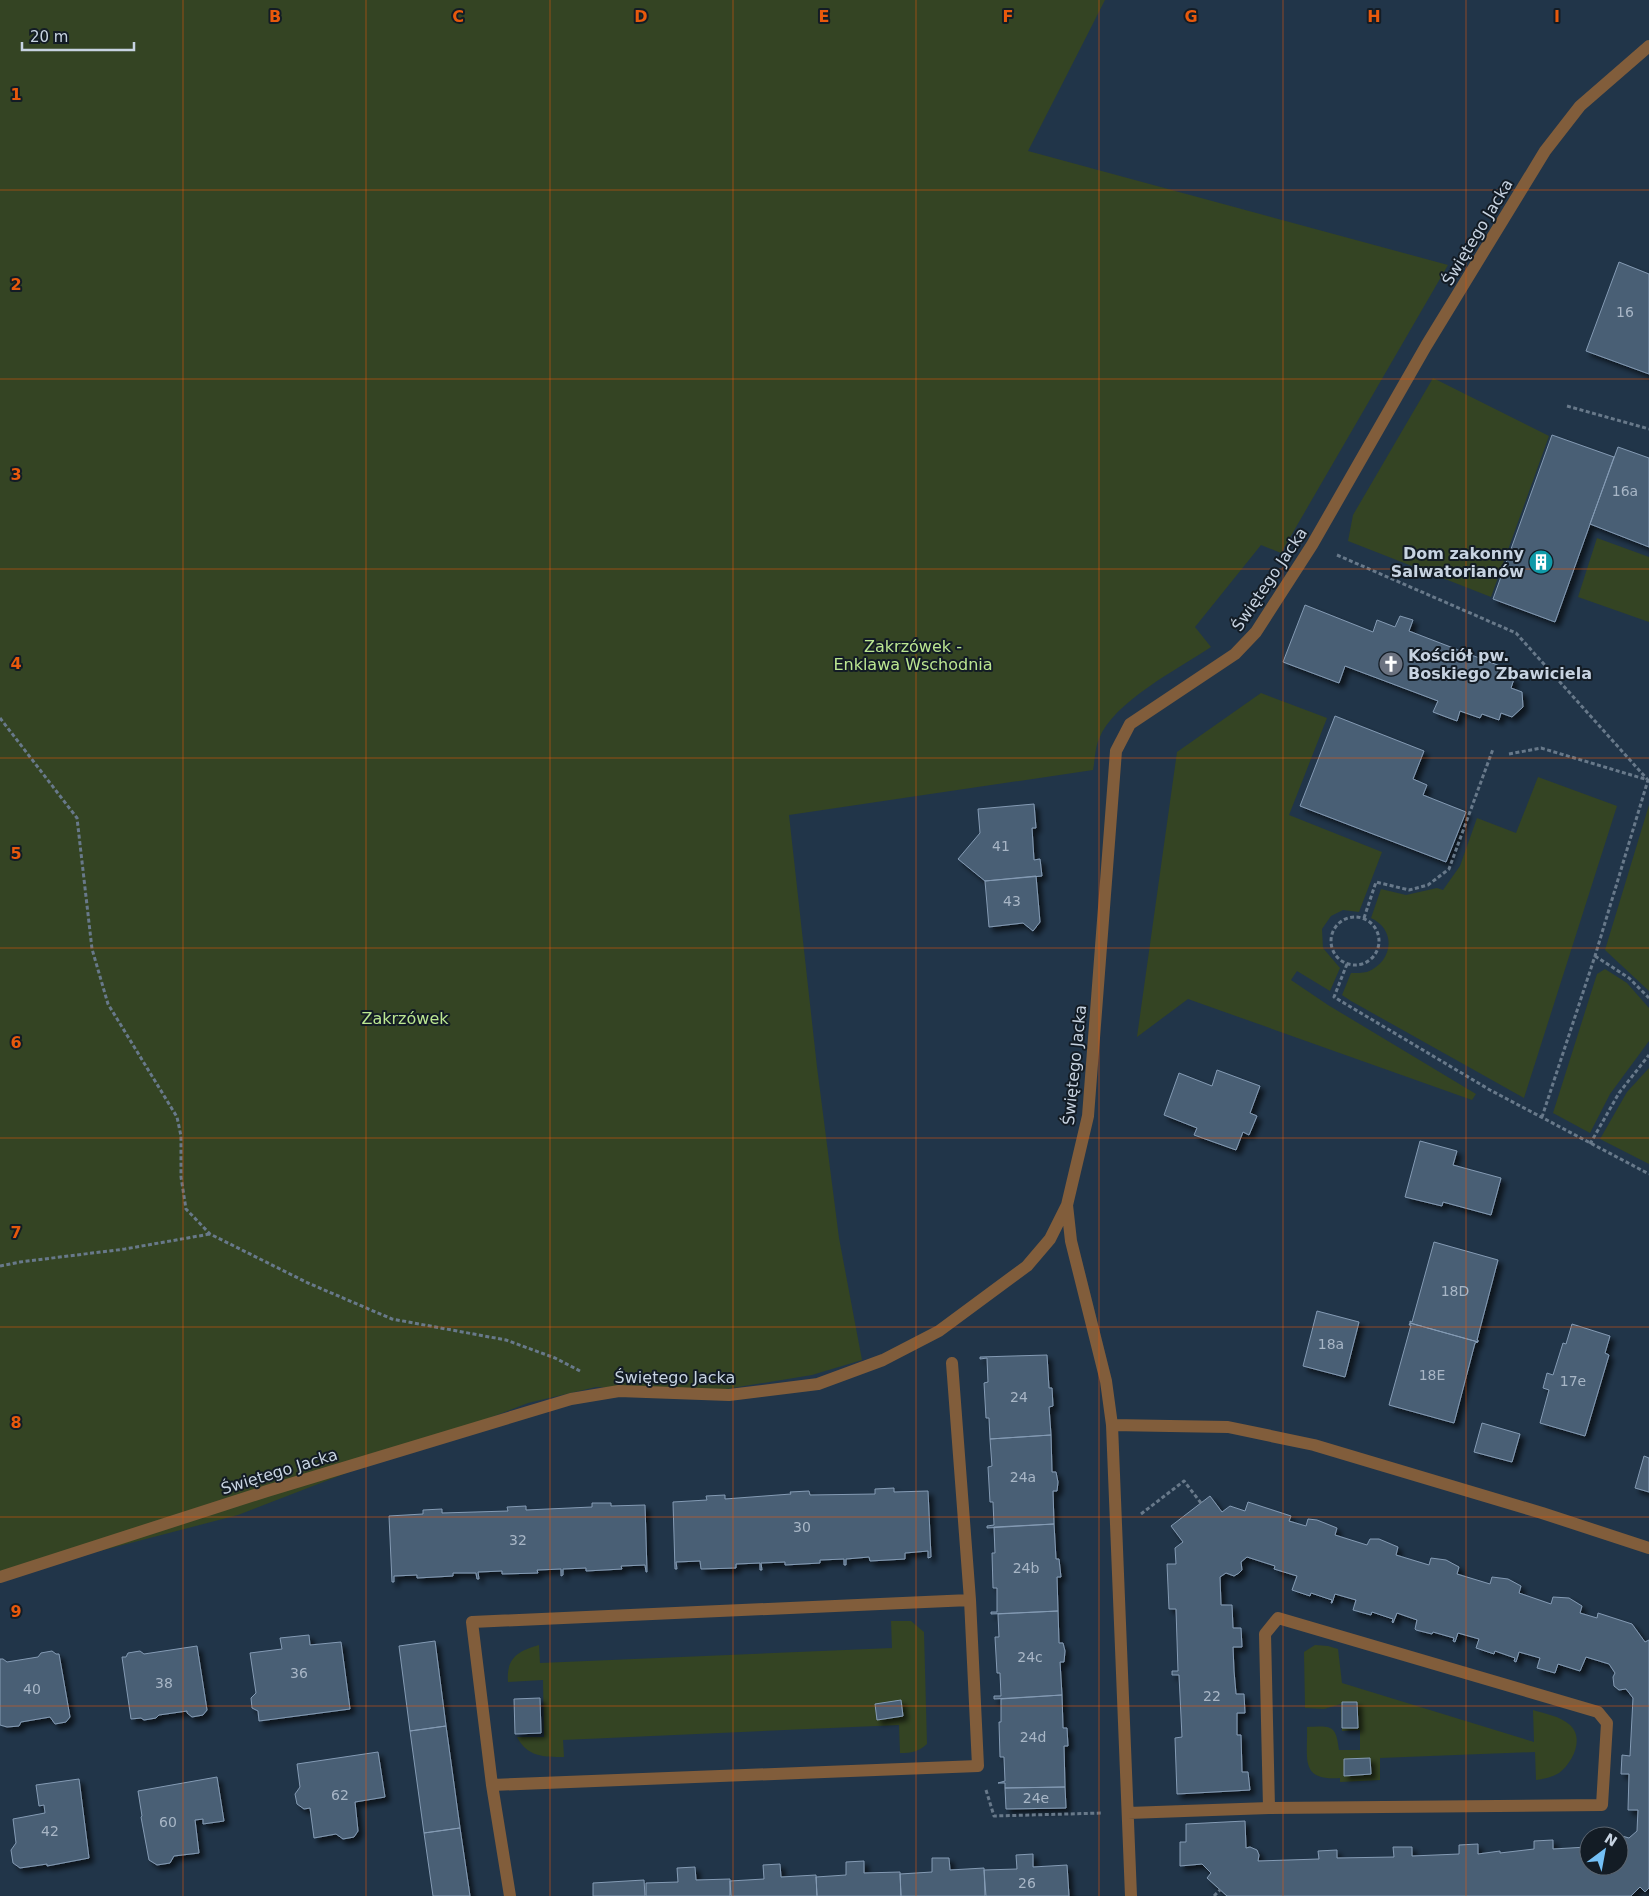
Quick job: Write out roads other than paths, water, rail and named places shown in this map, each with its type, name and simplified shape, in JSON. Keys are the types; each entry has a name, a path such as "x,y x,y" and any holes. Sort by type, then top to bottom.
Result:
{"street":[{"name":"Świętego Jacka","path":"0,1577 277,1488 571,1399 619,1391 729,1395 818,1384 883,1360 939,1331 1027,1266 1050,1239 1067,1205 1088,1116 1116,750 1130,724 1235,654 1256,632 1312,545 1426,346 1545,151 1580,106 1649,46"},
{"path":"1067,1205 1071,1241 1106,1381 1112,1425 1131,1896"},
{"path":"492,1785 978,1766 970,1600 952,1363"},
{"path":"1112,1425 1228,1427 1314,1444 1542,1513 1649,1548"},
{"path":"510,1896 492,1785 472,1622 970,1600"},
{"path":"1128,1813 1268,1808 1602,1805 1607,1723 1598,1712 1278,1618 1266,1634 1268,1808"}],"place":[{"name":"Dom zakonny Salwatorianów","path":"1541,562"},
{"name":"Kościół pw. Boskiego Zbawiciela","path":"1391,664"}],"park label":[{"name":"Zakrzówek - Enklawa Wschodnia","path":"913,655"},
{"name":"Zakrzówek","path":"405,1018"}]}
